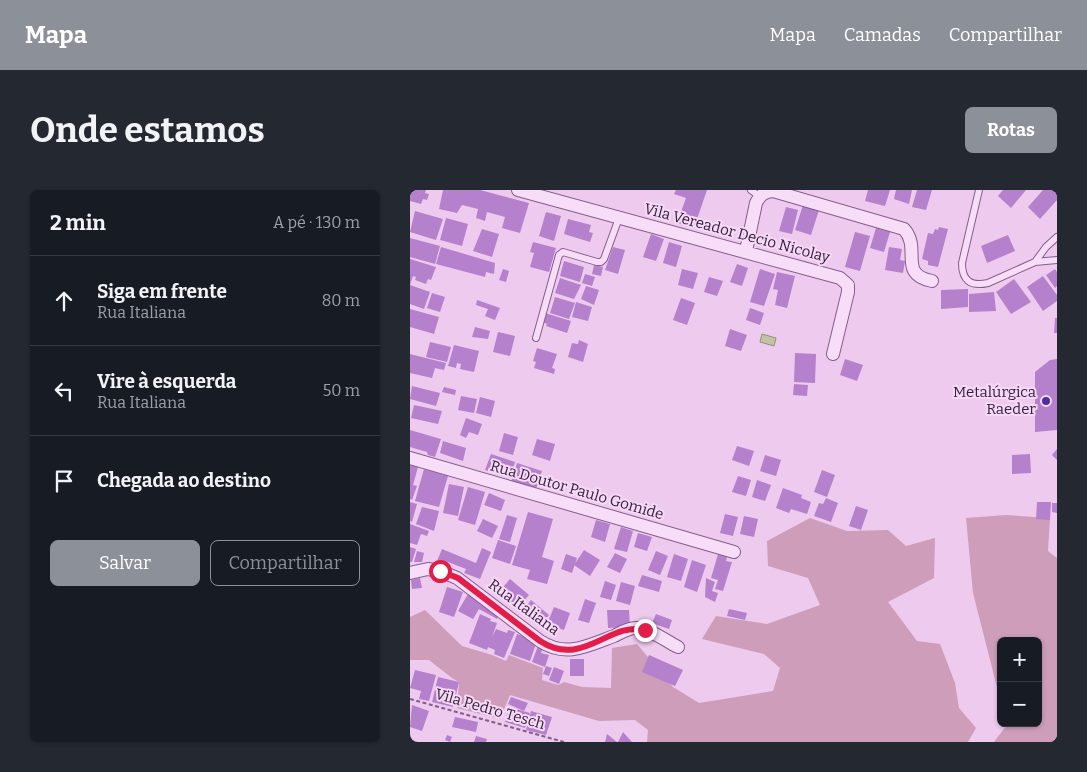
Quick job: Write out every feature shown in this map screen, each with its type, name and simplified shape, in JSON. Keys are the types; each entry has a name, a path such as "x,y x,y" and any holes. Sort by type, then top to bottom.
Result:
{"street":[{"name":"Vila Vereador Decio Nicolay","path":"518,190 840,278 848,286 848,292 833,354"},
{"path":"746,251 756,203 755,193 773,191 904,229 911,239 911,266 915,274 922,279 932,281"},
{"name":"Rua Doutor Paulo Gomide","path":"410,458 734,552"},
{"name":"Rua Italiana","path":"410,573 428,569 440,571 458,578 540,641 559,650 572,650 588,646 636,628 645,630 678,647"}],"lane":[{"path":"979,190 962,263 963,274 967,281 980,285 1035,262 1057,260"},
{"path":"536,338 559,255 563,252 601,262 619,218"},
{"path":"1035,262 1057,236"}],"path":[{"name":"Vila Pedro Tesch","path":"410,699 564,742"}],"shaded area":[{"path":"762,334 776,338 774,346 760,342"},
{"path":"1006,515 1050,518 1048,551 1057,558 1057,742 994,742 1005,727 1042,727 1042,637 997,637 997,687 973,593 966,518"},
{"path":"810,518 847,531 888,530 906,546 935,538 934,578 888,602 917,641 940,644 955,683 959,708 976,728 968,742 647,742 648,730 635,720 599,721 510,695 500,719 457,708 459,682 429,660 410,660 410,617 425,610 462,646 506,661 509,655 543,668 542,680 558,685 564,682 582,687 611,688 612,648 637,644 673,687 699,703 773,691 780,668 764,654 702,639 716,616 767,624 820,605 808,578 768,566 767,541"}],"building":[{"path":"410,190 426,190 425,193 429,194 427,200 423,199 421,204 410,201"},
{"path":"443,190 480,190 529,203 520,233 502,228 505,217 487,212 485,221 476,218 478,209 462,205 457,213 439,209"},
{"path":"676,190 707,190 694,228 677,223 686,198 674,194"},
{"path":"868,190 890,190 885,206 865,201"},
{"path":"896,190 912,190 909,204 894,199"},
{"path":"917,190 932,190 926,210 912,207"},
{"path":"1003,190 1026,190 1011,208 998,196"},
{"path":"1043,190 1057,190 1057,200 1040,219 1028,207"},
{"path":"803,205 819,210 811,235 795,230"},
{"path":"786,207 798,210 792,234 779,231"},
{"path":"415,211 443,219 436,240 410,232"},
{"path":"546,212 561,216 554,241 539,236"},
{"path":"446,218 468,224 462,246 440,240"},
{"path":"568,219 591,225 589,232 593,233 590,242 564,234"},
{"path":"939,227 948,229 938,267 928,265 928,261 922,259 928,233 933,234 935,229 938,230"},
{"path":"876,228 890,232 884,252 870,248"},
{"path":"482,229 499,234 492,257 473,251"},
{"path":"855,232 870,236 860,271 845,267"},
{"path":"651,234 664,239 656,261 643,257"},
{"path":"1008,235 1015,251 987,263 981,246"},
{"path":"410,238 440,246 435,264 410,257"},
{"path":"533,242 556,248 549,272 530,267 534,253 530,252"},
{"path":"669,242 682,246 676,267 663,263"},
{"path":"441,247 495,263 494,274 486,272 485,277 436,264"},
{"path":"613,247 625,250 618,274 605,270"},
{"path":"889,247 902,249 900,260 905,261 903,273 885,270"},
{"path":"410,259 436,267 431,280 428,279 426,284 415,280 416,277 413,276 410,285"},
{"path":"564,261 584,267 580,282 560,276"},
{"path":"737,264 748,268 742,286 730,282"},
{"path":"594,265 603,267 601,276 592,274"},
{"path":"503,269 509,271 506,282 499,280"},
{"path":"682,269 698,273 693,289 678,285"},
{"path":"760,269 775,274 764,306 750,302"},
{"path":"1055,269 1057,272 1057,286 1055,288 1046,275"},
{"path":"777,272 795,276 787,308 775,305 778,290 773,289"},
{"path":"585,274 595,277 592,286 582,283"},
{"path":"1043,276 1057,295 1057,301 1043,311 1027,287"},
{"path":"709,277 723,281 717,296 704,292"},
{"path":"560,278 581,285 574,299 555,293"},
{"path":"1014,279 1031,302 1011,314 996,292"},
{"path":"410,285 430,292 424,309 410,304"},
{"path":"586,286 599,290 594,305 581,299"},
{"path":"968,289 968,307 941,309 941,290"},
{"path":"994,292 996,311 969,312 969,294"},
{"path":"432,293 445,297 440,312 427,308"},
{"path":"555,297 575,303 569,319 550,313"},
{"path":"681,298 695,303 687,325 673,320"},
{"path":"477,300 500,308 495,320 485,316 488,309 476,305"},
{"path":"576,302 592,307 588,321 572,317"},
{"path":"750,308 764,313 760,325 746,320"},
{"path":"410,309 439,317 434,334 410,327"},
{"path":"545,313 571,321 567,333 546,326 547,324 542,322"},
{"path":"1055,318 1057,318 1057,333 1054,333"},
{"path":"475,327 490,331 488,339 472,337"},
{"path":"730,329 747,335 741,351 725,346"},
{"path":"498,332 515,336 510,356 493,352"},
{"path":"579,340 588,344 583,362 568,357 572,343 578,344"},
{"path":"430,342 451,347 447,362 426,357"},
{"path":"454,345 479,351 474,372 460,369 461,364 457,363 456,368 448,366"},
{"path":"537,348 557,354 552,368 555,369 554,374 534,368 536,362 533,361"},
{"path":"795,353 816,354 815,383 794,382"},
{"path":"410,354 446,363 444,370 435,368 432,378 410,373"},
{"path":"845,359 863,365 857,381 840,375"},
{"name":"Metalúrgica Raeder","path":"1057,359 1057,430 1035,432 1035,372 1050,360"},
{"path":"794,384 808,385 807,396 793,395"},
{"path":"412,386 440,393 436,406 410,399"},
{"path":"444,387 456,390 455,395 442,392"},
{"path":"461,396 477,399 474,413 458,410"},
{"path":"480,397 495,401 491,417 476,413"},
{"path":"414,405 442,411 438,424 411,418"},
{"path":"466,418 482,424 478,435 469,432 466,438 460,435"},
{"path":"410,430 441,439 435,457 428,455 427,452 410,447"},
{"path":"504,433 518,437 513,455 499,451"},
{"path":"537,439 555,444 550,461 532,455"},
{"path":"443,441 466,448 463,461 440,453"},
{"path":"737,446 754,451 749,466 732,460"},
{"path":"1057,449 1057,460 1052,455"},
{"path":"491,454 515,462 510,478 485,470"},
{"path":"1030,454 1031,473 1012,474 1012,455"},
{"path":"765,455 781,460 776,476 760,471"},
{"path":"517,463 542,471 536,489 511,482"},
{"path":"410,464 418,467 413,485 417,486 412,500 410,499"},
{"path":"424,469 448,476 439,507 415,501"},
{"path":"822,470 835,475 827,497 814,492"},
{"path":"738,476 751,480 746,496 732,492"},
{"path":"757,480 771,485 765,501 752,497"},
{"path":"449,484 464,487 458,516 443,513"},
{"path":"468,487 485,492 475,525 458,520"},
{"path":"783,488 802,495 801,498 811,502 807,514 791,509 789,513 776,508"},
{"path":"489,493 505,500 501,511 484,505"},
{"path":"826,498 838,503 831,522 814,516 819,503 823,504"},
{"path":"410,502 417,504 412,522 410,521"},
{"path":"1037,502 1051,502 1050,520 1036,519"},
{"path":"1052,503 1057,503 1057,513 1052,512"},
{"path":"856,506 868,510 861,530 849,526"},
{"path":"422,507 439,511 434,531 416,524"},
{"path":"528,512 553,519 542,557 554,561 547,584 527,579 530,570 512,565"},
{"path":"725,514 738,517 733,536 720,533"},
{"path":"507,515 517,518 510,542 499,539"},
{"path":"744,516 758,519 754,537 740,534"},
{"path":"483,519 498,526 492,538 477,531"},
{"path":"596,520 610,524 605,542 591,537"},
{"path":"410,524 429,531 427,536 421,534 417,545 410,543"},
{"path":"621,527 633,531 627,552 614,549"},
{"path":"638,533 652,537 647,551 634,547"},
{"path":"498,540 516,546 510,564 492,558"},
{"path":"410,547 416,549 412,562 410,562"},
{"path":"482,548 491,552 480,579 464,573 466,569 448,562 447,565 437,561 442,549 476,563"},
{"path":"584,550 600,560 590,576 574,565"},
{"path":"417,551 424,553 422,562 414,562"},
{"path":"656,551 668,556 660,575 648,570"},
{"path":"615,553 627,559 620,573 607,567"},
{"path":"566,554 577,558 572,573 561,569"},
{"path":"674,554 688,559 681,581 667,577"},
{"path":"718,554 727,557 726,561 732,562 723,591 715,589 718,580 711,578"},
{"path":"692,560 706,565 697,592 684,587"},
{"path":"642,575 662,581 659,592 638,586"},
{"path":"420,578 422,588 412,589 411,580"},
{"path":"706,578 715,582 712,591 718,593 715,602 705,597"},
{"path":"510,579 529,595 518,608 499,592"},
{"path":"605,581 616,585 611,600 600,597"},
{"path":"621,582 635,586 630,605 616,601"},
{"path":"447,587 463,592 454,617 439,612"},
{"path":"468,594 500,612 497,619 479,609 473,619 458,611"},
{"path":"585,599 596,603 589,623 578,620"},
{"path":"531,600 549,615 544,622 540,619 537,622 523,611"},
{"path":"554,607 570,613 564,630 547,624"},
{"path":"729,609 747,613 745,620 727,616"},
{"path":"607,610 629,610 630,627 608,628"},
{"path":"480,614 491,619 490,621 497,623 492,637 496,629 507,633 508,630 515,632 504,658 494,654 495,650 488,647 487,650 469,643"},
{"path":"656,614 672,620 669,629 652,623"},
{"path":"517,634 537,641 530,661 510,654"},
{"path":"539,643 544,645 541,653 549,655 545,667 532,662"},
{"path":"649,655 683,670 675,686 642,672"},
{"path":"570,659 584,659 584,676 570,676"},
{"path":"546,666 552,668 549,676 543,674"},
{"path":"554,667 564,671 559,684 549,680"},
{"path":"415,670 436,675 429,701 419,699 421,691 410,688"},
{"path":"438,677 459,682 453,707 432,702"},
{"path":"511,697 528,703 524,711 508,704"},
{"path":"412,705 429,711 422,731 410,727"},
{"path":"509,707 530,713 525,728 505,722"},
{"path":"531,711 552,717 546,735 526,730"},
{"path":"455,717 478,722 476,732 452,727"},
{"path":"623,732 632,742 618,742"},
{"path":"607,734 617,742 605,742"},
{"path":"447,735 452,737 450,742 445,740"},
{"path":"476,736 487,739 486,742 474,742"}],"place":[{"name":"Metalúrgica Raeder","path":"1046,401"}],"route":[{"path":"440,571 458,578 540,641 559,650 572,650 588,646 636,628 645,630"}]}
